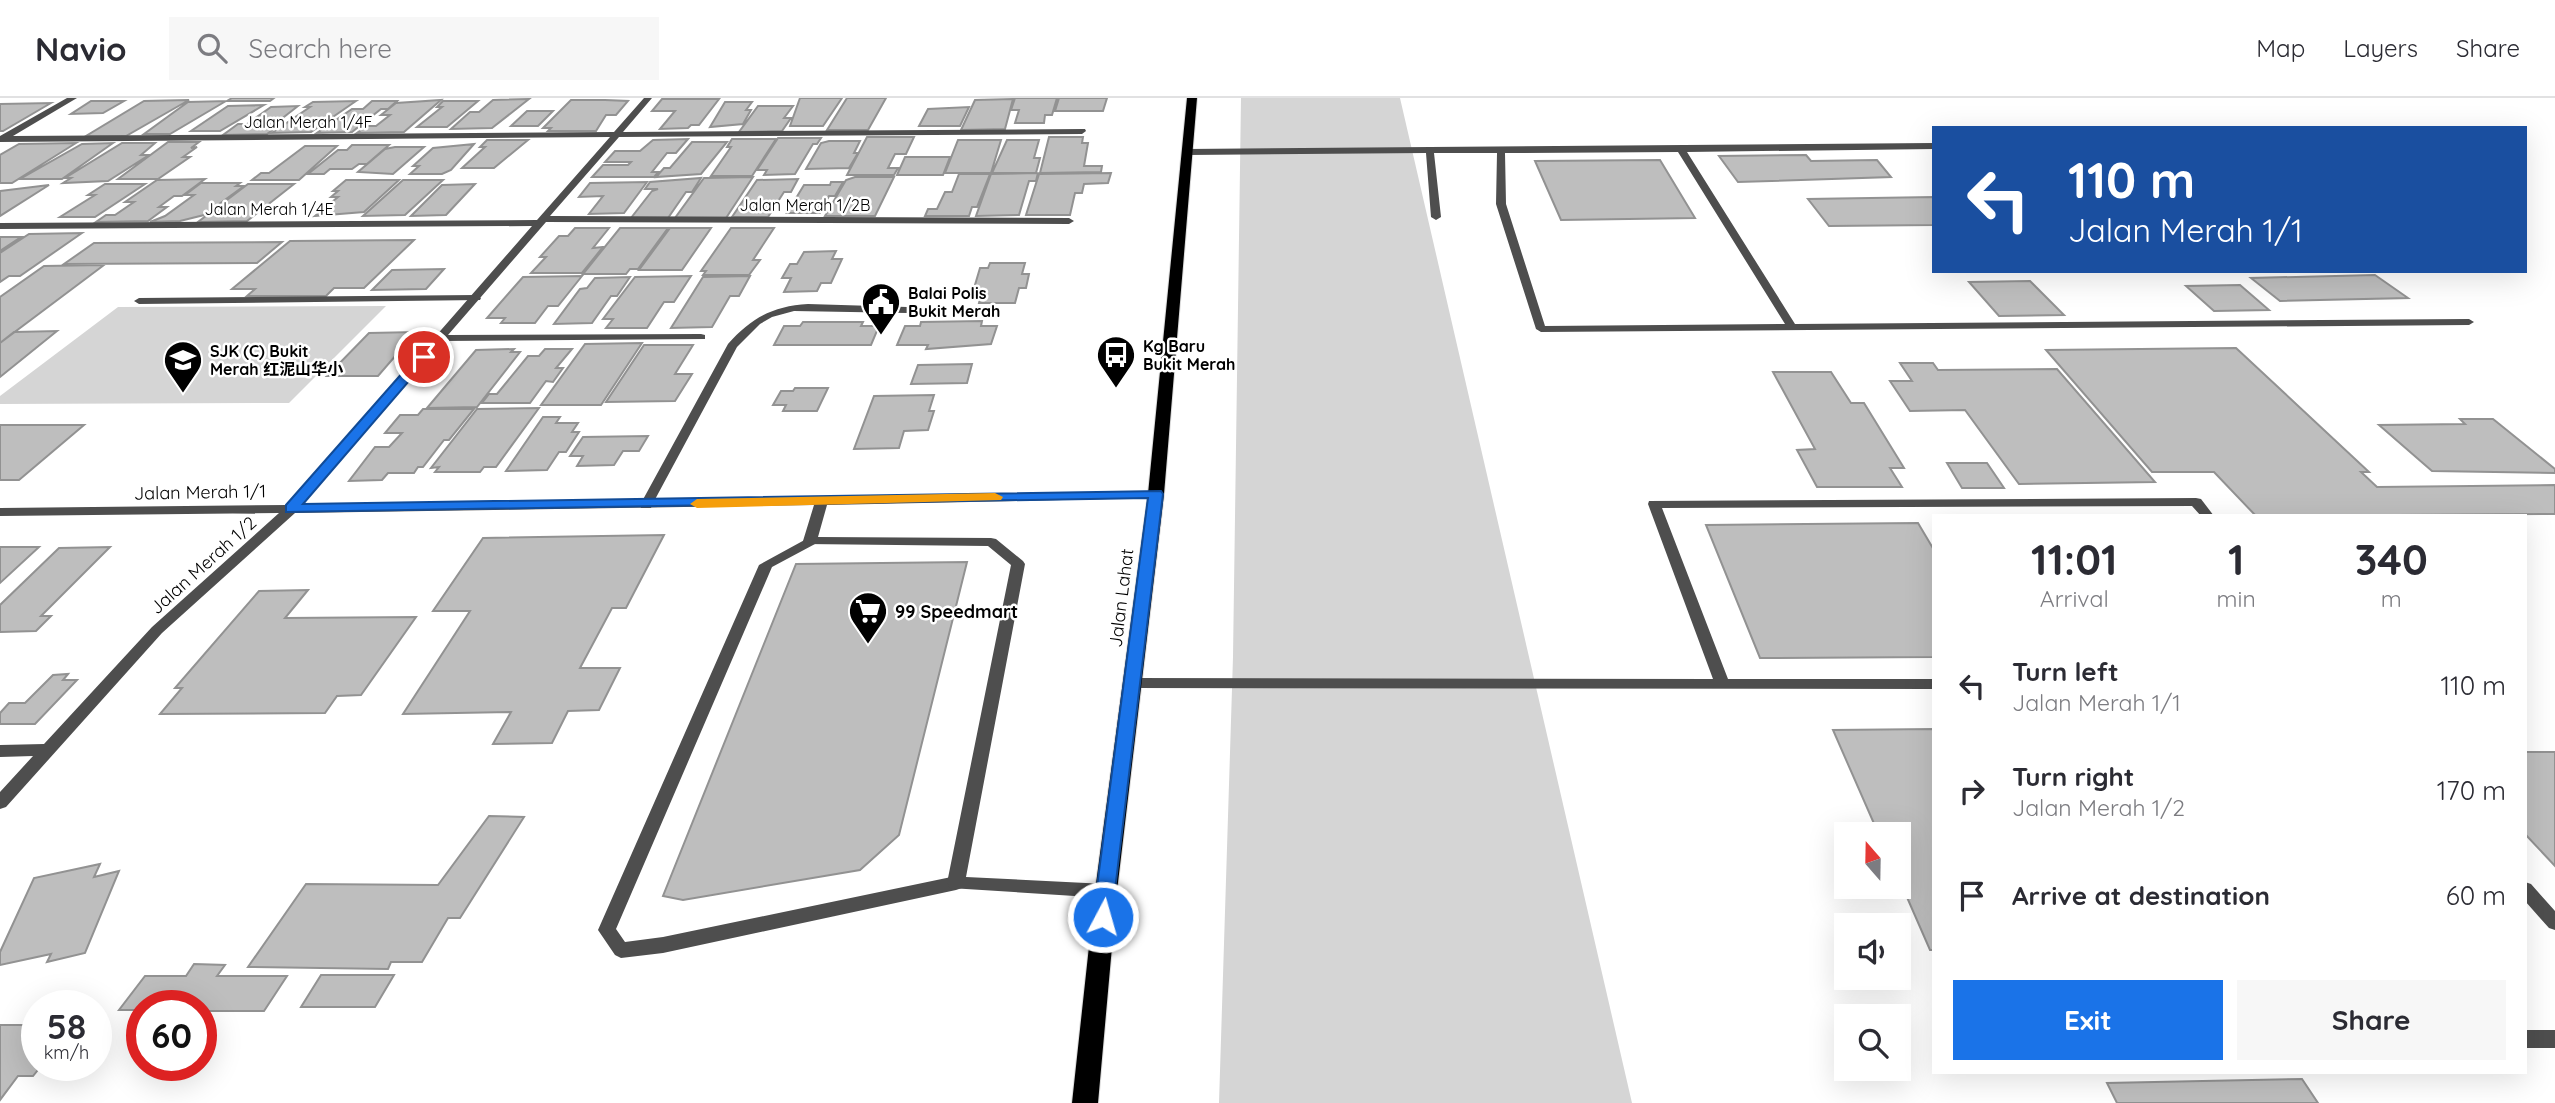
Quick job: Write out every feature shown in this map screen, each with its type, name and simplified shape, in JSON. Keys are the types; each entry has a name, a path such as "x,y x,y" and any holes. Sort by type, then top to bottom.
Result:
{"main road":[{"name":"Jalan Lahat","path":"1084,1103 1106,891 1156,494 1192,98"}],"street":[{"path":"1,139 73,98"},
{"name":"Jalan Merah 1/2","path":"0,803 157,630 291,509 476,298 539,221 649,98"},
{"path":"617,134 1082,131"},
{"name":"Jalan Merah 1/4F","path":"1,139 617,134"},
{"path":"1187,152 1501,152 1932,146"},
{"path":"1681,149 1792,327"},
{"path":"1430,152 1436,217"},
{"path":"1501,152 1501,204 1541,329 2469,322"},
{"name":"Jalan Merah 1/2B","path":"539,221 1069,221"},
{"name":"Jalan Merah 1/4E","path":"0,226 539,221"},
{"path":"139,301 476,298"},
{"path":"646,505 732,346 748,326 765,315 785,308 817,306 907,310"},
{"path":"440,338 701,337"},
{"name":"Jalan Merah 1/1","path":"0,512 646,505 1156,494"},
{"path":"810,541 822,501"},
{"path":"1723,685 1654,504 2196,502 2206,514"},
{"path":"1935,503 1942,514"},
{"path":"956,883 1018,564 991,542 810,541 766,565 607,930 621,950 663,945 956,883 1106,891"},
{"path":"1132,683 1932,684"},
{"path":"0,751 47,750"},
{"path":"2527,890 2555,923"},
{"path":"2527,1039 2555,1039"}],"shaded area":[{"path":"1241,98 1400,98 1632,1103 1219,1103 1233,657"},
{"path":"386,306 289,403 0,404 0,396 118,307"}],"building":[{"path":"232,98 274,98 270,101 227,101"},
{"path":"800,98 842,98 823,126 790,126"},
{"path":"847,98 886,98 868,130 827,130"},
{"path":"1015,98 1057,98 1052,115 1045,115 1044,123 1015,123 1019,110 1011,110"},
{"path":"1059,98 1107,98 1103,111 1055,111"},
{"path":"529,99 492,128 451,129 470,112 479,112 493,100"},
{"path":"662,99 719,99 699,125 660,129 675,111 652,111"},
{"path":"1013,99 1005,129 961,130 975,100"},
{"path":"189,100 126,136 86,136 144,101"},
{"path":"441,100 404,132 357,133 367,126 376,126 390,115 381,115 396,103"},
{"path":"571,100 628,101 616,115 606,115 596,131 548,131 551,128 543,128"},
{"path":"91,101 124,101 103,113 71,114"},
{"path":"226,101 170,134 144,134 188,102"},
{"path":"356,101 311,132 272,133 310,107 305,107 313,102"},
{"path":"372,101 397,101 388,109 381,109 352,132 317,133 352,109 363,109"},
{"path":"443,101 478,101 447,127 417,127 442,107 437,107"},
{"path":"725,102 752,102 746,110 751,110 743,124 710,127"},
{"path":"51,103 3,131 0,131 0,104"},
{"path":"264,105 220,131 191,131 228,106"},
{"path":"298,106 267,134 223,135 238,124 247,124 271,107"},
{"path":"758,106 793,106 784,118 791,118 782,131 739,132"},
{"path":"969,107 960,126 919,126 928,109"},
{"path":"527,111 553,111 538,126 511,126"},
{"path":"867,137 914,137 906,154 895,154 888,168 898,168 894,175 847,175"},
{"path":"1049,137 1083,137 1082,143 1088,143 1084,166 1102,166 1101,172 1040,173"},
{"path":"778,138 821,138 817,144 813,144 795,174 764,175 767,170 757,170"},
{"path":"688,139 676,153 667,153 652,172 658,172 654,177 592,177 603,165 628,165 631,162 605,162 615,151 640,151 653,140"},
{"path":"732,139 776,139 752,176 711,176 731,147 727,147"},
{"path":"487,140 528,140 494,168 462,168 485,147 480,147"},
{"path":"958,140 1001,140 991,173 945,173"},
{"path":"1007,140 1039,140 1034,158 1040,158 1036,173 992,173"},
{"path":"860,141 854,153 858,153 849,168 806,169 821,143"},
{"path":"168,142 199,142 191,148 197,147 183,157 190,157 158,179 118,179"},
{"path":"692,142 727,142 701,174 656,177 664,168 670,168"},
{"path":"76,143 12,183 0,183 0,155 19,144"},
{"path":"113,143 62,179 20,179 82,144"},
{"path":"122,143 155,143 141,155 149,155 108,181 63,183 71,178 65,178"},
{"path":"474,144 451,170 442,174 410,174 419,166 413,166 433,148"},
{"path":"352,145 389,145 367,164 359,164 352,169 330,169 324,174 308,174 338,150 347,150"},
{"path":"305,146 337,146 299,180 252,180 261,173 269,173"},
{"path":"424,147 393,174 358,172 385,149"},
{"path":"1806,155 1811,161 1877,160 1891,177 1738,182 1719,156"},
{"path":"905,157 950,157 943,175 897,175"},
{"path":"1660,160 1695,218 1561,220 1535,161"},
{"path":"1038,173 1036,181 1029,181 1019,215 976,216 991,174"},
{"path":"1111,173 1108,183 1084,184 1082,193 1075,193 1070,215 1026,215 1039,174"},
{"path":"959,174 990,174 977,207 972,207 969,216 925,216 928,209 937,209 945,192 952,192"},
{"path":"753,177 726,218 675,218 704,178"},
{"path":"855,177 894,177 875,216 825,216 846,180"},
{"path":"701,178 692,192 686,192 668,218 631,218 652,191 658,189 645,189 650,182"},
{"path":"205,179 182,196 174,196 159,207 167,207 148,221 96,222 106,215 115,215 134,202 125,202 157,180"},
{"path":"798,179 791,192 784,192 768,217 732,217 757,180"},
{"path":"346,180 399,180 364,212 315,216 338,197 331,197 338,191 333,191"},
{"path":"403,180 443,180 405,215 363,216"},
{"path":"647,182 624,213 589,214 603,196 579,197 590,183"},
{"path":"831,182 843,182 835,196 829,196 820,213 787,213 804,185 830,185"},
{"path":"201,183 240,183 236,186 244,186 204,215 180,221 150,222 165,216 194,195 185,195"},
{"path":"105,184 145,184 95,217 60,217 95,195 88,195"},
{"path":"248,184 294,184 247,221 198,222"},
{"path":"475,184 446,215 411,216 442,185"},
{"path":"49,185 0,216 0,191"},
{"path":"1932,197 1932,225 1829,226 1808,199"},
{"path":"575,228 609,228 593,248 603,247 582,273 531,273 546,257 540,257 559,236 568,236"},
{"path":"620,228 668,228 638,269 630,269 626,274 583,274"},
{"path":"670,228 711,228 682,270 639,270"},
{"path":"731,228 774,228 753,260 760,260 749,275 703,275 706,271 701,271"},
{"path":"82,233 20,276 9,276 0,282 0,253 29,234"},
{"path":"0,237 21,237 0,251"},
{"path":"414,240 364,288 334,288 326,296 247,296 255,289 232,289 290,241"},
{"path":"282,242 257,263 64,264 94,243"},
{"path":"836,251 832,259 842,259 831,283 821,283 817,291 784,292 791,278 782,278 790,264 797,264 804,252"},
{"path":"990,263 1025,263 1022,274 1029,274 1026,288 1019,288 1015,303 979,303 981,295 972,295 980,268 988,268"},
{"path":"104,265 0,343 0,297 44,266"},
{"path":"444,269 426,289 372,290 392,270"},
{"path":"2375,275 2408,298 2280,301 2251,278"},
{"path":"582,276 558,306 548,306 535,323 501,323 505,318 487,318 523,277"},
{"path":"691,276 674,302 664,302 647,328 606,328 613,319 603,319 635,277"},
{"path":"750,276 739,296 730,296 712,327 671,328 703,277"},
{"path":"630,277 617,296 611,296 592,323 554,324 580,289 587,288 595,278"},
{"path":"2030,281 2064,315 1999,316 1969,282"},
{"path":"2240,285 2269,310 2214,311 2186,286"},
{"path":"982,321 981,326 997,326 991,344 926,349 928,345 897,345 905,326 920,326 921,322"},
{"path":"803,322 863,322 861,326 879,326 871,345 774,345 784,326 800,326"},
{"path":"57,331 0,377 0,343 14,332"},
{"path":"416,332 378,376 327,376 369,333"},
{"path":"642,343 601,405 541,405 585,344"},
{"path":"644,345 693,345 675,374 692,374 675,401 606,402"},
{"path":"2236,348 2369,472 2361,472 2377,487 2555,485 2555,514 2254,514 2214,472 2152,472 2046,350"},
{"path":"514,349 511,352 520,352 477,407 427,408 476,350"},
{"path":"545,349 572,349 556,368 563,368 553,382 546,381 530,403 482,403 489,394 497,394 528,356 539,356"},
{"path":"1900,363 1933,363 1938,370 2057,369 2155,482 2019,484 1965,410 1910,411 1890,381 1912,381"},
{"path":"972,364 967,383 911,384 918,365"},
{"path":"1773,372 1831,372 1851,403 1864,403 1904,468 1890,468 1902,487 1817,487 1797,450 1815,449"},
{"path":"795,388 828,388 817,411 783,411 786,405 773,405 781,391 793,391"},
{"path":"934,395 929,411 934,411 928,430 904,431 899,448 854,449 874,396"},
{"path":"539,408 496,467 484,467 480,472 435,472 439,467 431,468 477,409"},
{"path":"423,409 474,409 449,440 444,440 423,467 418,467 414,473 388,473 382,480 349,481 375,447 389,447 402,433 385,433 400,415 418,415"},
{"path":"543,417 560,417 556,423 578,423 572,432 579,432 566,452 559,452 547,470 506,471"},
{"path":"2460,419 2493,419 2555,469 2555,473 2432,471 2379,425 2465,424"},
{"path":"0,425 84,425 19,480 0,480"},
{"path":"648,436 639,451 623,451 614,465 577,466 583,456 570,456 583,437"},
{"path":"1947,463 1987,463 2004,488 1962,488"},
{"path":"1918,523 1932,547 1932,657 1760,658 1706,525"},
{"path":"664,535 626,608 612,608 580,668 620,668 599,710 568,711 552,743 493,744 511,712 403,714 470,611 433,611 483,538"},
{"path":"0,547 39,547 0,583"},
{"path":"110,547 41,616 51,616 36,631 0,632 0,605 59,548"},
{"path":"967,562 899,835 860,870 683,900 663,896 796,564"},
{"path":"308,590 285,618 416,617 361,695 337,696 325,713 160,714 182,688 175,688 259,591"},
{"path":"68,674 63,680 77,680 35,724 0,724 0,713 9,703 25,703 53,675"},
{"path":"1932,729 1932,950 1908,900 1911,900 1911,822 1873,822 1833,730"},
{"path":"2527,752 2555,752 2555,866 2527,836"},
{"path":"489,816 524,817 460,918 448,918 422,962 391,962 388,969 248,967 306,884 438,885"},
{"path":"100,864 94,877 119,871 85,953 47,962 51,954 0,965 0,952 34,878"},
{"path":"194,964 225,965 217,976 287,976 264,1011 217,1011 217,990 134,990 145,976 186,976"},
{"path":"321,975 394,975 375,1007 301,1007"},
{"path":"126,1001 126,1010 119,1010"},
{"path":"0,1025 21,1025 21,1076 18,1076 0,1100"},
{"path":"2302,1079 2318,1103 2117,1103 2107,1083"}],"slow traffic":[{"path":"697,504 995,497"}],"place":[{"name":"Balai Polis Bukit Merah","path":"881,336"},
{"name":"Kg Baru Bukit Merah","path":"1116,389"},
{"name":"SJK (C) Bukit Merah 红泥山华小","path":"183,394"},
{"name":"99 Speedmart","path":"868,645"}],"route":[{"path":"424,357 291,509 646,505 1156,494 1103,917"}]}
